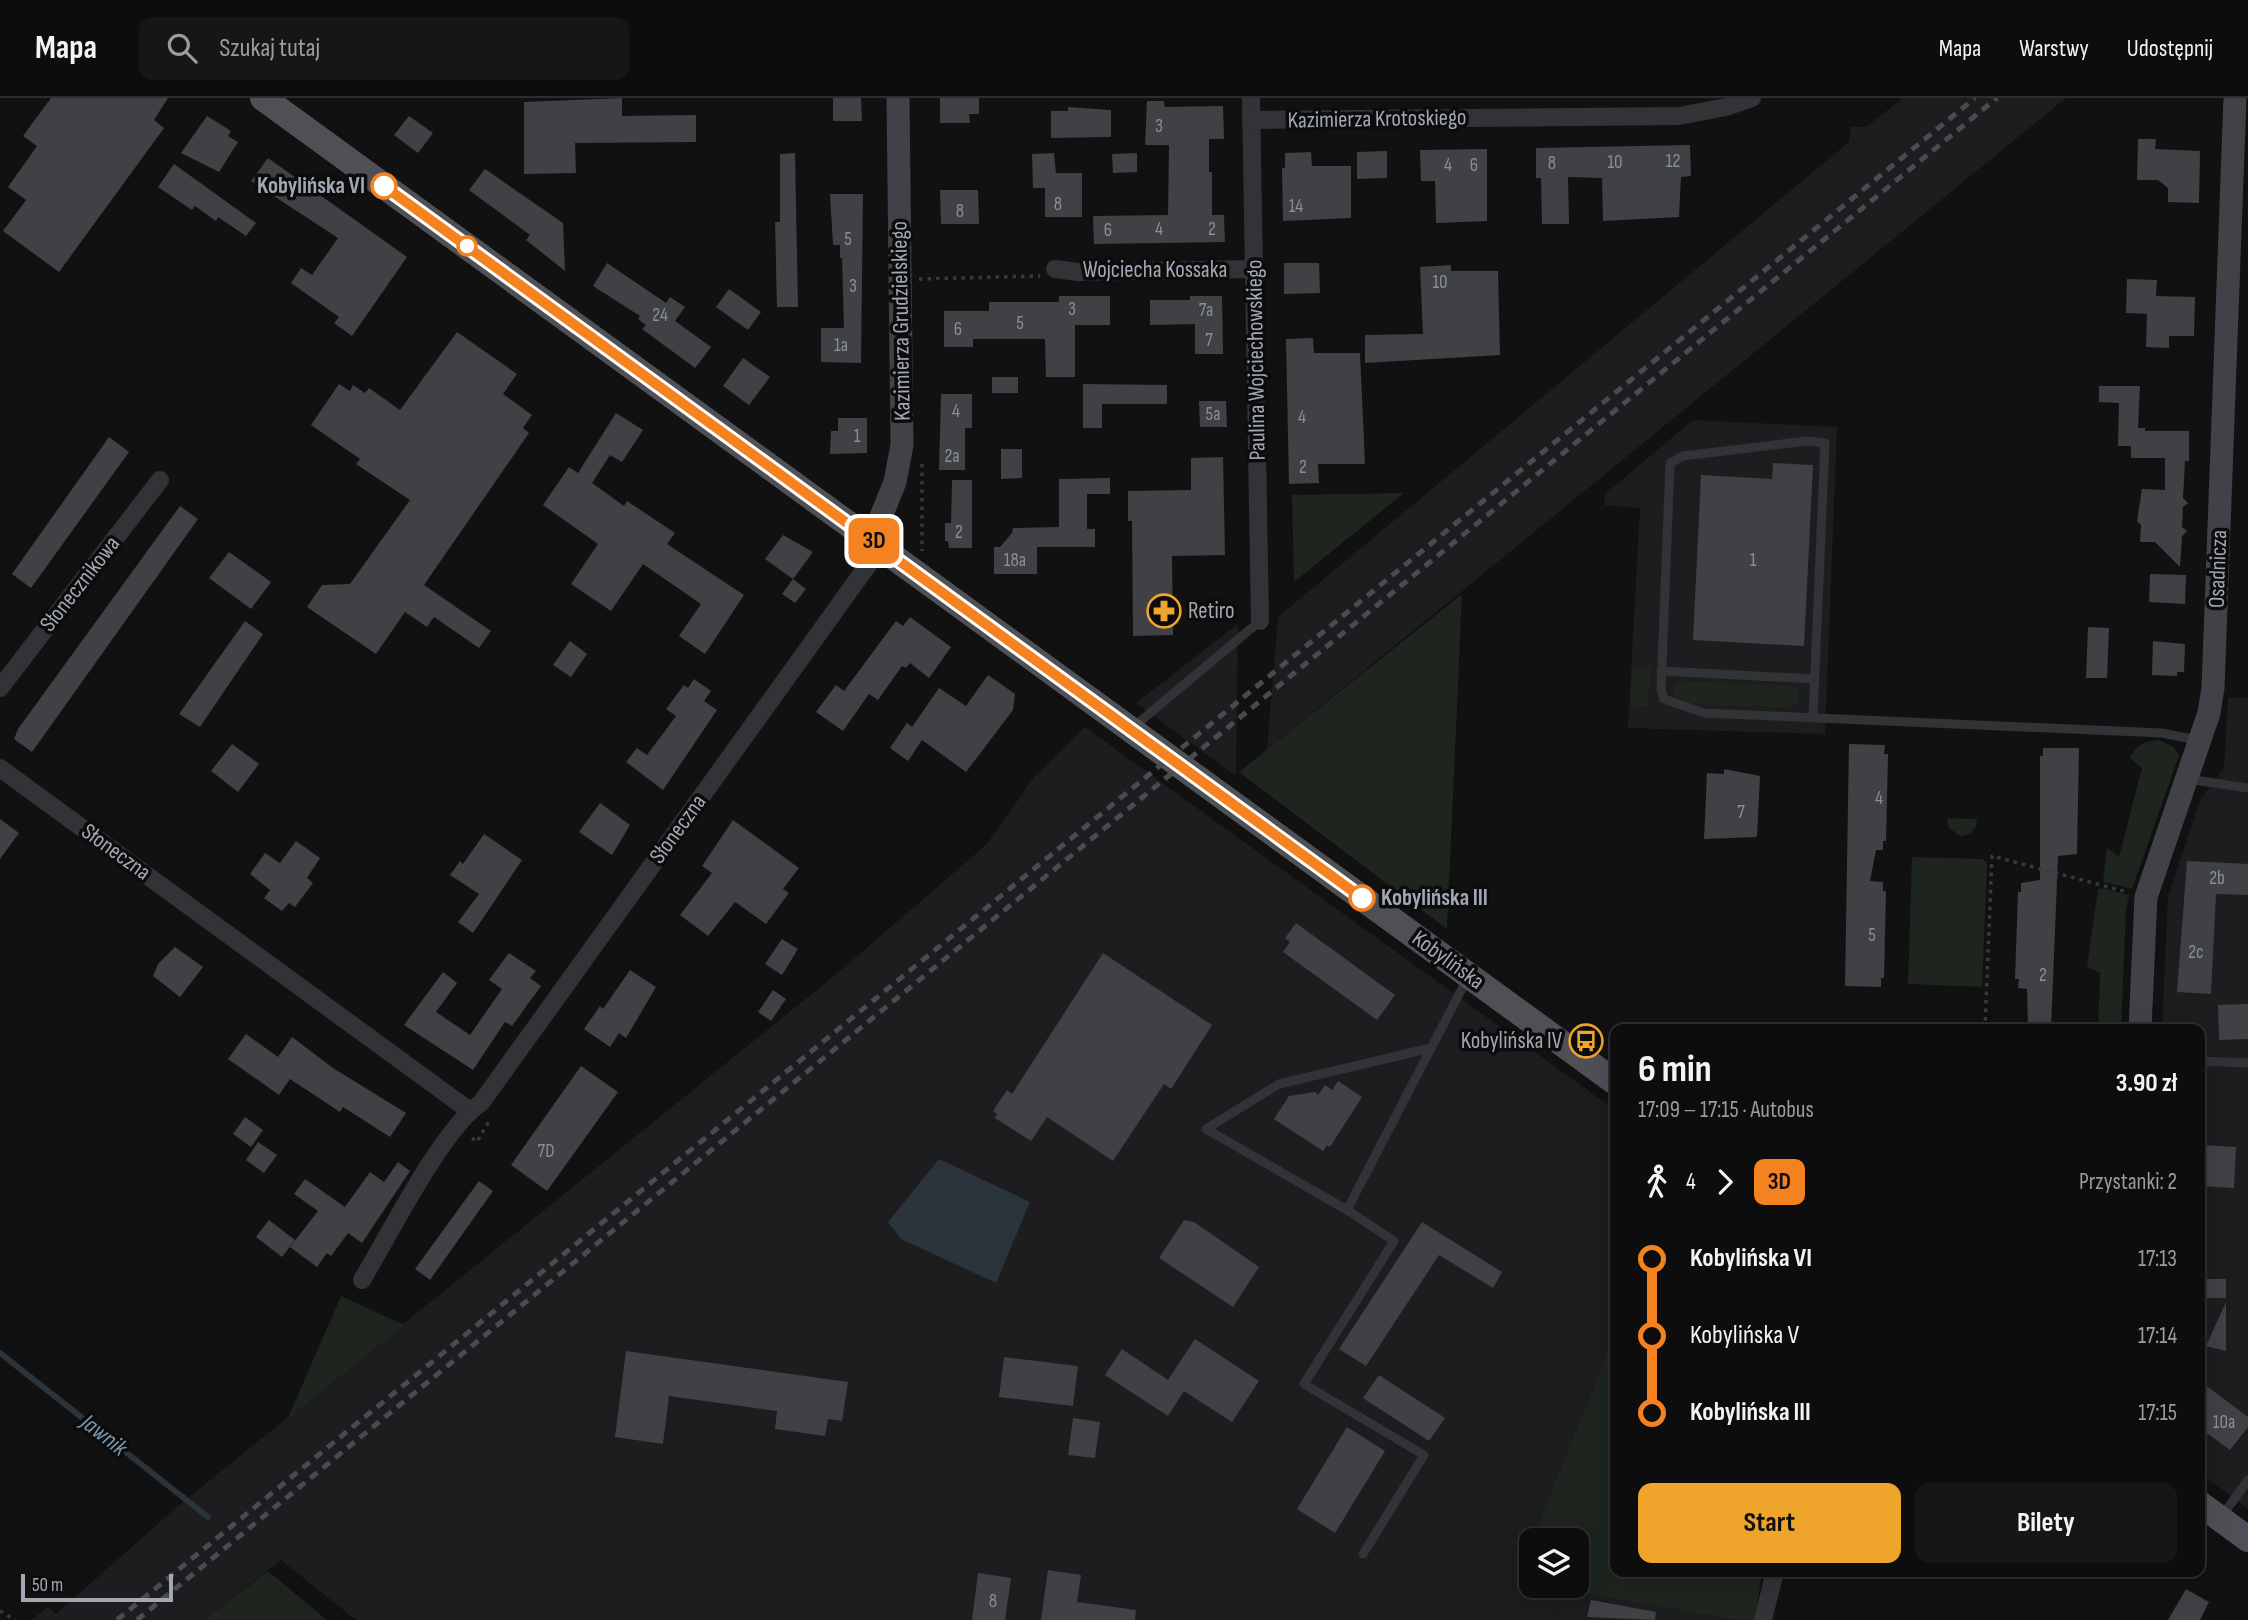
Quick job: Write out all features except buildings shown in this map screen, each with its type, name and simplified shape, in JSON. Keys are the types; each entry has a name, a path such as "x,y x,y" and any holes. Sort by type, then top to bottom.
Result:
{"main road":[{"name":"Kobylińska","path":"263,98 1610,1078"},
{"path":"2210,1511 2248,1539"}],"street":[{"name":"Kazimierza Grudzielskiego","path":"872,539 895,482 902,445 898,98"},
{"name":"Paulina Wojciechowskiego","path":"1251,98 1259,621"},
{"name":"Kazimierza Krotoskiego","path":"1251,120 1679,116 1726,107 1752,98"},
{"name":"Osadnicza","path":"2140,1024 2146,897 2209,713 2213,688 2235,98"},
{"name":"Wojciecha Kossaka","path":"1055,269 1078,272 1255,269"},
{"name":"Słonecznikowa","path":"0,688 160,480"},
{"name":"Słoneczna","path":"362,1280 427,1169 470,1111 488,1094 873,558 872,539"},
{"name":"Słoneczna","path":"0,768 470,1111"},
{"path":"1763,1620 1774,1577"}],"lane":[{"path":"1813,716 1825,443 1807,441 1683,456 1670,463 1661,671 1664,699 1704,713 2162,733 2199,740"},
{"path":"1131,729 1259,621"},
{"path":"1661,671 1815,679"},
{"path":"2186,779 2248,788"},
{"path":"1347,1210 1469,975"},
{"path":"1363,1554 1424,1455 1304,1384 1394,1241 1347,1210 1206,1129 1279,1084 1432,1048"},
{"path":"2205,1061 2248,1063"},
{"path":"2210,1511 2248,1480"}],"path":[{"path":"917,279 1036,278 1055,269"},
{"path":"1985,1024 1992,856 2134,894"},
{"path":"0,1611 15,1620"}],"shaded area":[{"path":"1903,98 2066,98 1267,750 1278,617 1849,142 1851,127 1866,127"},
{"path":"1693,420 1837,427 1825,734 1628,728 1640,508 1604,505 1605,494"},
{"path":"1404,493 1294,582 1292,495"},
{"path":"1462,594 1447,929 1239,772"},
{"path":"1238,624 1236,776 1136,703"},
{"path":"1633,667 1651,668 1648,706 1630,705"},
{"path":"1680,681 1791,686 1799,690 1798,704 1790,708 1690,704 1674,695 1674,688"},
{"path":"2228,697 2248,698 2248,1509 2205,1477 2205,1024 2162,1024 2168,897 2200,800 2224,768"},
{"path":"1085,727 1610,1106 1610,1345 1536,1528 1519,1528 1519,1571 1515,1581 1519,1582 1519,1598 1589,1598 1589,1594 1736,1620 356,1620 281,1560 204,1620 31,1620 48,1607 56,1614 178,1506 834,976 986,845 1035,776"},
{"path":"2159,740 2173,747 2179,755 2132,889 2103,882 2107,848 2119,857 2142,768 2130,758 2142,744"},
{"path":"1947,818 1977,819 1977,823 1973,831 1960,836 1949,828"},
{"path":"1912,857 1983,859 1987,863 1982,987 1908,984"},
{"path":"2102,888 2129,895 2126,909 2121,1024 2098,1024 2100,973 2087,967 2098,890"},
{"path":"939,1159 1030,1202 996,1283 901,1239 888,1222"},
{"path":"341,1296 404,1325 288,1418"},
{"path":"1610,1345 1610,1577 1761,1577 1755,1620 1736,1620 1589,1594 1589,1528 1537,1528"},
{"path":"268,1571 327,1620 204,1620"}],"waterway":[{"name":"Jawnik","path":"0,1353 208,1517"}],"railway":[{"path":"117,1620 1975,98"},
{"path":"137,1620 1997,98"}],"bus line":[{"name":"3D","path":"384,186 1362,898"}],"place":[{"name":"Kobylińska VI","path":"384,186"},
{"name":"Retiro","path":"1164,611"},
{"name":"Kobylińska III","path":"1362,898"},
{"name":"Kobylińska IV","path":"1586,1041"}]}
